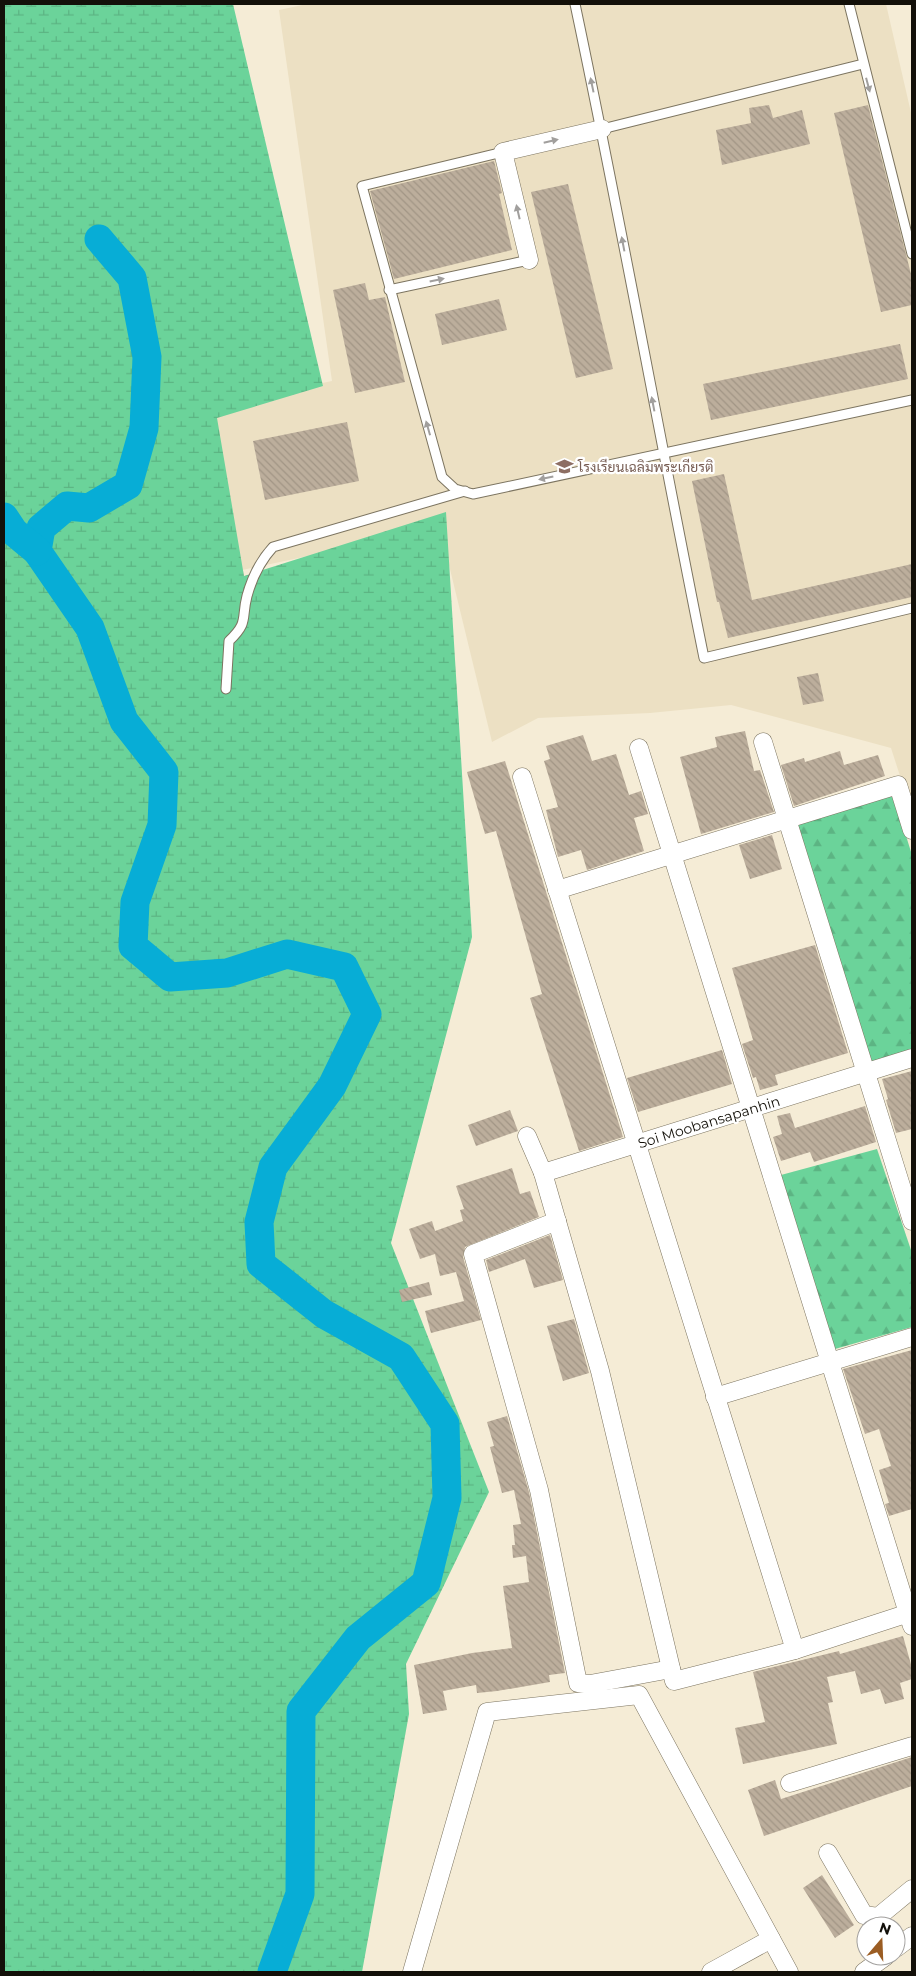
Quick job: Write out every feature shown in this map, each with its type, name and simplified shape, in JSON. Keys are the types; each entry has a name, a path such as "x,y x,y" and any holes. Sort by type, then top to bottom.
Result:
{"street":[{"path":"529,260 503,152 602,129"},
{"path":"762,742 912,1221"},
{"path":"527,1136 543,1173 600,1371 674,1681 795,1650 911,1617 639,748"},
{"path":"522,777 795,1650"},
{"path":"557,890 898,785 912,830"},
{"name":"Soi Moobansapanhin","path":"543,1173 752,1110 912,1058"},
{"path":"557,1221 473,1254 539,1490 578,1683 590,1684 671,1669"},
{"path":"716,1397 912,1337"},
{"path":"412,1972 487,1712 639,1695 789,1972"},
{"path":"790,1783 912,1746"},
{"path":"828,1853 864,1915 878,1917 912,1889"},
{"path":"711,1972 771,1939"}],"lane":[{"path":"575,4 602,129 662,452 704,658 912,608"},
{"path":"849,4 912,254"},
{"path":"602,129 863,64"},
{"path":"503,152 362,186 389,290 442,477 455,488 473,494 912,400"},
{"path":"389,290 529,260"},
{"path":"226,689 229,641 242,629 247,595 262,559 273,547 465,491"}],"shaded area":[{"name":"โรงเรียนเฉลิมพระเกียรติ","path":"307,4 886,4 912,117 912,813 891,748 731,705 650,713 538,718 492,742 440,528 233,572 206,407 332,381 279,10"}],"green space":[{"path":"4,4 233,4 323,386 217,418 244,576 446,512 472,937 391,1243 489,1492 406,1664 409,1714 362,1972 4,1972"},
{"path":"893,794 912,855 912,1049 870,1062 796,823"},
{"path":"877,1149 912,1253 912,1327 835,1349 781,1175"}],"building":[{"path":"769,105 773,118 802,110 810,144 722,165 716,130 751,123 749,108"},
{"path":"868,105 912,278 912,305 881,312 834,113"},
{"path":"494,161 502,193 499,194 512,250 394,279 370,191"},
{"path":"568,184 613,369 576,378 531,192"},
{"path":"365,283 369,300 385,297 405,382 355,393 333,290"},
{"path":"499,299 507,330 442,345 435,314"},
{"path":"900,344 908,379 711,420 703,384"},
{"path":"347,422 359,481 265,500 253,441"},
{"path":"724,474 752,600 912,564 912,597 728,638 719,602 717,602 692,481"},
{"path":"818,673 824,701 803,705 797,677"},
{"path":"745,731 754,771 760,770 774,812 701,834 680,757 717,747 715,737"},
{"path":"583,735 592,761 616,754 629,795 641,791 648,814 634,818 644,851 587,870 581,850 558,857 546,810 558,807 544,761 550,759 546,746"},
{"path":"840,751 844,765 878,755 885,776 794,806 781,765 804,758 805,762"},
{"path":"505,761 623,1137 579,1151 530,998 542,994 496,831 485,834 467,772"},
{"path":"772,835 782,869 750,879 739,845"},
{"path":"815,945 848,1053 775,1075 778,1085 760,1090 756,1077 753,1078 742,1044 753,1040 732,968"},
{"path":"722,1050 732,1084 638,1112 627,1078"},
{"path":"912,1071 912,1129 896,1133 882,1079"},
{"path":"865,1106 876,1142 814,1162 810,1152 781,1161 773,1137 782,1134 777,1116 790,1113 795,1128"},
{"path":"510,1110 518,1131 476,1146 468,1125"},
{"path":"512,1168 520,1194 530,1191 539,1217 465,1247 463,1257 481,1320 431,1333 425,1311 464,1301 456,1272 440,1276 435,1254 420,1259 409,1229 432,1221 435,1231 463,1221 460,1210 464,1209 456,1186"},
{"path":"550,1235 563,1280 534,1288 525,1259 489,1272 486,1260"},
{"path":"429,1282 432,1295 402,1302 399,1290"},
{"path":"574,1319 589,1373 563,1381 547,1326"},
{"path":"912,1350 912,1509 889,1516 885,1504 889,1503 879,1470 891,1466 879,1429 865,1434 843,1369"},
{"path":"507,1416 529,1492 565,1673 549,1675 550,1682 497,1691 477,1693 476,1685 443,1691 447,1710 423,1714 414,1665 472,1653 512,1648 503,1586 529,1582 526,1556 513,1558 512,1545 515,1545 513,1525 521,1524 514,1490 502,1493 490,1447 494,1446 487,1422"},
{"path":"903,1636 912,1668 912,1679 900,1683 904,1699 885,1704 880,1689 861,1694 855,1671 827,1677 833,1702 828,1703 837,1744 743,1764 735,1728 765,1722 753,1672 839,1651 840,1654"},
{"path":"912,1757 912,1786 764,1836 748,1790 775,1780 781,1799"},
{"path":"822,1875 854,1925 835,1938 803,1888"}],"waterway":[{"path":"99,239 132,278 147,357 144,428 128,485 89,508 67,506 41,528 37,551 90,628 124,721 164,772 162,825 135,902 133,946 170,977 227,973 287,954 344,967 367,1014 332,1086 273,1167 259,1222 261,1264 324,1314 401,1357 445,1424 447,1498 426,1583 358,1638 301,1711 300,1894 272,1972"},
{"path":"4,517 14,532 37,551"}],"place":[{"name":"โรงเรียนเฉลิมพระเกียรติ","path":"564,467"}]}
